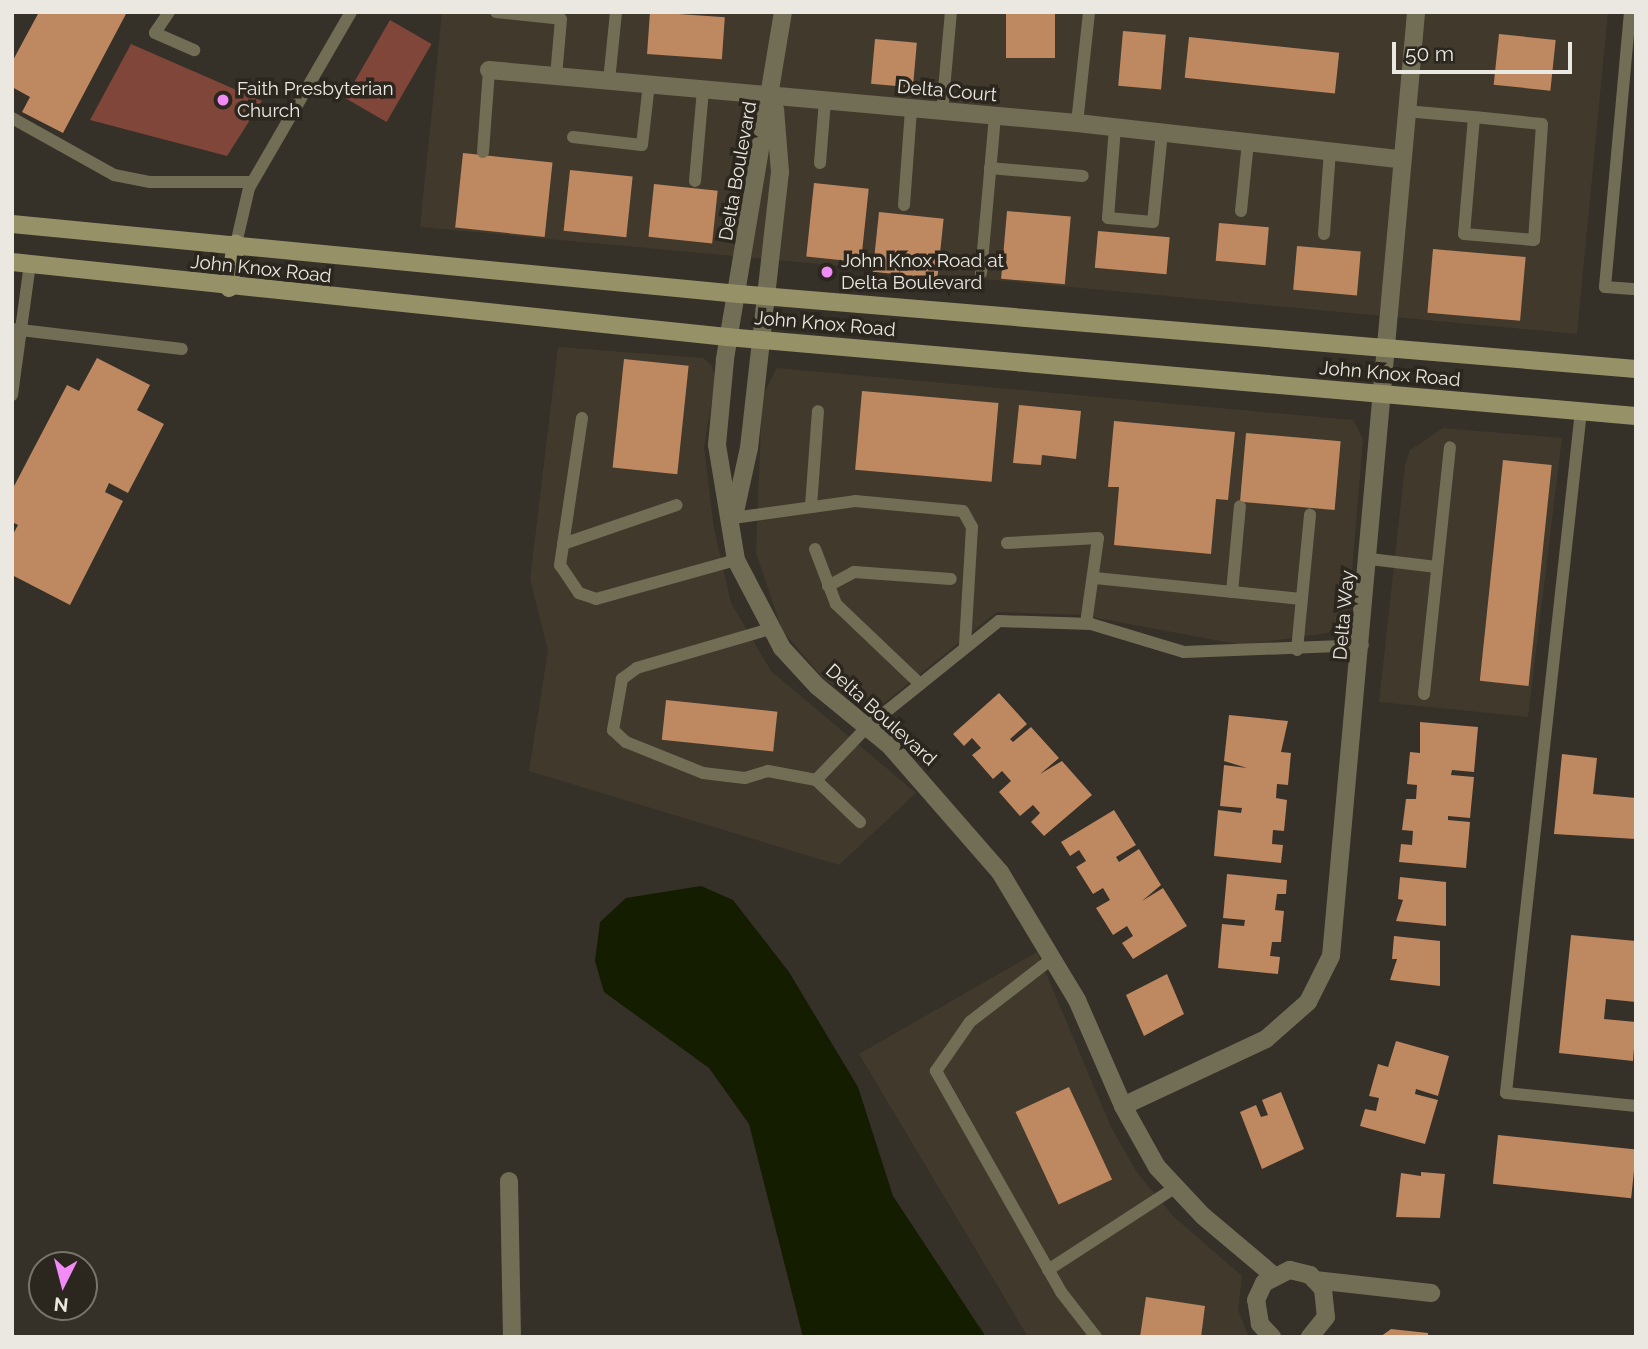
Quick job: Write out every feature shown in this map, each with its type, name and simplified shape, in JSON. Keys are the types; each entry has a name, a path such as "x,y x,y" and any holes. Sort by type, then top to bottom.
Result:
{"main road":[{"name":"John Knox Road","path":"12,223 768,296 1385,350 1636,369"},
{"path":"229,288 236,244"},
{"name":"John Knox Road","path":"21,262 229,288 727,337 1636,416"}],"street":[{"name":"Delta Boulevard","path":"783,12 773,96 756,170 739,293 727,337 717,445 733,518 736,560 770,629 817,686 867,727 953,814 1000,872 1054,957 1123,1107 1157,1167 1176,1188 1273,1275"},
{"name":"Delta Way","path":"1123,1107 1266,1039 1308,1002 1331,956 1363,645 1400,159 1416,12"},
{"name":"Delta Court","path":"489,70 1076,123 1400,159"},
{"name":"Delta Boulevard","path":"733,518 749,448 759,340 768,296 780,172 773,96"},
{"path":"509,1181 512,1337"},
{"path":"1272,1337 1260,1324 1256,1300 1273,1275 1290,1270 1315,1280 1432,1293"},
{"path":"1310,1337 1326,1317 1328,1304 1315,1280"}],"lane":[{"path":"169,12 155,33 194,50"},
{"path":"236,244 253,182 351,12"},
{"path":"496,12 561,19 556,76"},
{"path":"609,81 616,12"},
{"path":"942,112 951,12"},
{"path":"1076,123 1089,12"},
{"path":"1630,12 1605,287 1636,289"},
{"path":"483,152 489,70"},
{"path":"573,137 642,145 649,84"},
{"path":"695,181 703,89"},
{"path":"820,163 825,101"},
{"path":"904,205 911,110"},
{"path":"1405,111 1474,117 1542,124 1534,240 1464,234 1474,117"},
{"path":"981,273 995,117"},
{"path":"12,118 114,175 150,181 253,182"},
{"path":"1115,127 1108,218 1153,222 1162,132"},
{"path":"1241,211 1248,142"},
{"path":"1324,234 1330,151"},
{"path":"990,168 1083,176"},
{"path":"12,395 21,262"},
{"path":"17,330 182,349"},
{"path":"811,506 817,411"},
{"path":"1581,411 1506,1093 1636,1106"},
{"path":"582,418 560,565 566,581 579,593 596,599 736,560"},
{"path":"1424,694 1450,447"},
{"path":"733,518 855,501 964,512 972,527 965,645"},
{"path":"563,544 677,505"},
{"path":"1232,592 1240,506"},
{"path":"1297,650 1310,514"},
{"path":"1007,543 1098,538 1095,578 1086,623"},
{"path":"815,549 828,586 859,632 919,683"},
{"path":"1370,559 1437,567"},
{"path":"828,586 854,572 951,579"},
{"path":"1095,578 1301,600"},
{"path":"816,780 867,727 965,645 999,621 1086,623 1184,652 1297,650 1363,645"},
{"path":"770,629 637,668 622,679 613,730 626,742 703,773 745,778 768,771 816,780 860,822"},
{"path":"1054,957 970,1022 936,1071 1048,1270 1096,1337"},
{"path":"1048,1270 1176,1188"}],"shaded area":[{"path":"442,12 1608,12 1577,334 420,227"},
{"path":"390,20 432,44 387,122 345,98"},
{"path":"131,44 262,101 227,156 90,120"},
{"path":"558,347 703,358 711,365 716,376 704,447 714,528 731,603 771,671 916,793 839,865 529,771 548,650 530,579"},
{"path":"777,368 1353,420 1363,439 1349,608 1328,633 1242,645 1081,615 997,612 884,703 862,707 821,676 782,630 756,553 762,397"},
{"path":"1443,428 1562,438 1528,717 1379,702 1405,465 1410,450"},
{"path":"701,886 733,900 789,972 858,1087 893,1196 986,1337 803,1337 749,1124 709,1068 604,992 595,961 600,922 626,898"},
{"path":"1037,952 1111,1127 1136,1171 1173,1216 1242,1276 1238,1310 1249,1337 1028,1337 859,1054"}],"building":[{"path":"39,12 127,12 63,133 22,112 30,97 12,87 12,62"},
{"path":"650,12 725,17 722,59 647,54"},
{"path":"1006,12 1055,12 1055,58 1006,58"},
{"path":"1123,31 1166,35 1161,90 1118,86"},
{"path":"1499,34 1556,40 1550,91 1494,85"},
{"path":"1189,37 1339,53 1335,94 1185,78"},
{"path":"875,39 917,43 913,87 871,84"},
{"path":"463,153 553,162 545,237 455,228"},
{"path":"570,170 633,177 626,237 564,231"},
{"path":"814,183 869,189 861,262 806,257"},
{"path":"654,184 718,191 712,243 648,237"},
{"path":"1007,211 1071,217 1065,284 1001,279"},
{"path":"879,212 944,219 937,278 873,272"},
{"path":"1219,223 1269,227 1265,265 1216,261"},
{"path":"1098,231 1170,237 1167,274 1095,268"},
{"path":"1297,246 1361,252 1357,295 1293,290"},
{"path":"1433,249 1526,257 1520,321 1427,313"},
{"path":"97,358 150,385 137,410 164,424 128,493 109,483 105,492 123,501 70,605 12,575 12,536 18,525 12,522 12,490 67,385 79,391"},
{"path":"624,359 689,366 677,474 613,467"},
{"path":"862,391 998,403 992,482 855,470"},
{"path":"1019,405 1081,411 1076,459 1042,455 1041,465 1013,463"},
{"path":"1114,421 1235,432 1228,500 1216,499 1211,554 1114,545 1119,487 1108,487"},
{"path":"1246,433 1341,441 1335,510 1240,502"},
{"path":"1503,460 1552,465 1529,686 1480,681"},
{"path":"999,693 1027,724 1010,739 1013,742 1031,727 1059,758 1040,774 1062,761 1092,795 1044,836 1031,822 1040,813 1033,805 1020,816 999,792 1011,781 1002,771 993,779 972,755 981,748 972,738 964,746 953,734"},
{"path":"666,700 777,712 773,751 662,740"},
{"path":"1229,715 1288,721 1281,752 1291,753 1288,785 1277,784 1276,798 1287,800 1284,831 1273,830 1272,844 1283,845 1281,863 1214,856 1218,810 1241,813 1242,808 1220,806 1224,765 1247,768 1224,761"},
{"path":"1420,722 1478,727 1474,772 1452,770 1451,775 1474,777 1470,818 1448,816 1448,820 1470,822 1466,868 1399,862 1401,844 1412,845 1413,831 1402,830 1406,799 1416,799 1417,785 1407,784 1410,752 1420,753"},
{"path":"1562,754 1597,758 1593,794 1636,798 1636,839 1554,834"},
{"path":"1114,810 1136,845 1116,857 1119,862 1139,849 1161,885 1142,901 1163,888 1187,926 1133,959 1122,943 1133,936 1127,926 1113,935 1096,908 1110,900 1103,888 1093,894 1076,867 1086,861 1079,850 1070,856 1061,842"},
{"path":"1227,874 1287,880 1286,894 1277,894 1275,910 1284,911 1281,942 1272,942 1270,956 1280,957 1278,974 1218,968 1222,924 1244,926 1245,920 1223,918"},
{"path":"1400,877 1446,882 1446,926 1396,921 1403,900 1398,899"},
{"path":"1571,935 1636,941 1636,1002 1606,999 1604,1019 1636,1022 1633,1061 1559,1053"},
{"path":"1394,936 1440,941 1440,986 1390,980 1397,959 1392,959"},
{"path":"1167,974 1184,1014 1144,1036 1126,995"},
{"path":"1396,1041 1449,1056 1438,1096 1416,1089 1415,1094 1438,1100 1425,1144 1360,1126 1365,1109 1376,1111 1379,1098 1369,1096 1378,1064 1388,1067"},
{"path":"1069,1087 1112,1179 1059,1204 1016,1112"},
{"path":"1281,1092 1304,1149 1262,1169 1240,1112 1256,1105 1261,1117 1268,1115 1262,1100"},
{"path":"1498,1135 1636,1150 1631,1198 1493,1184"},
{"path":"1421,1172 1445,1174 1440,1218 1396,1217 1401,1173 1421,1176"},
{"path":"1146,1297 1205,1306 1201,1337 1140,1337"},
{"path":"1391,1329 1428,1333 1428,1337 1380,1337"}],"place":[{"name":"Faith Presbyterian Church","path":"223,100"},
{"name":"John Knox Road at Delta Boulevard","path":"827,272"}]}
